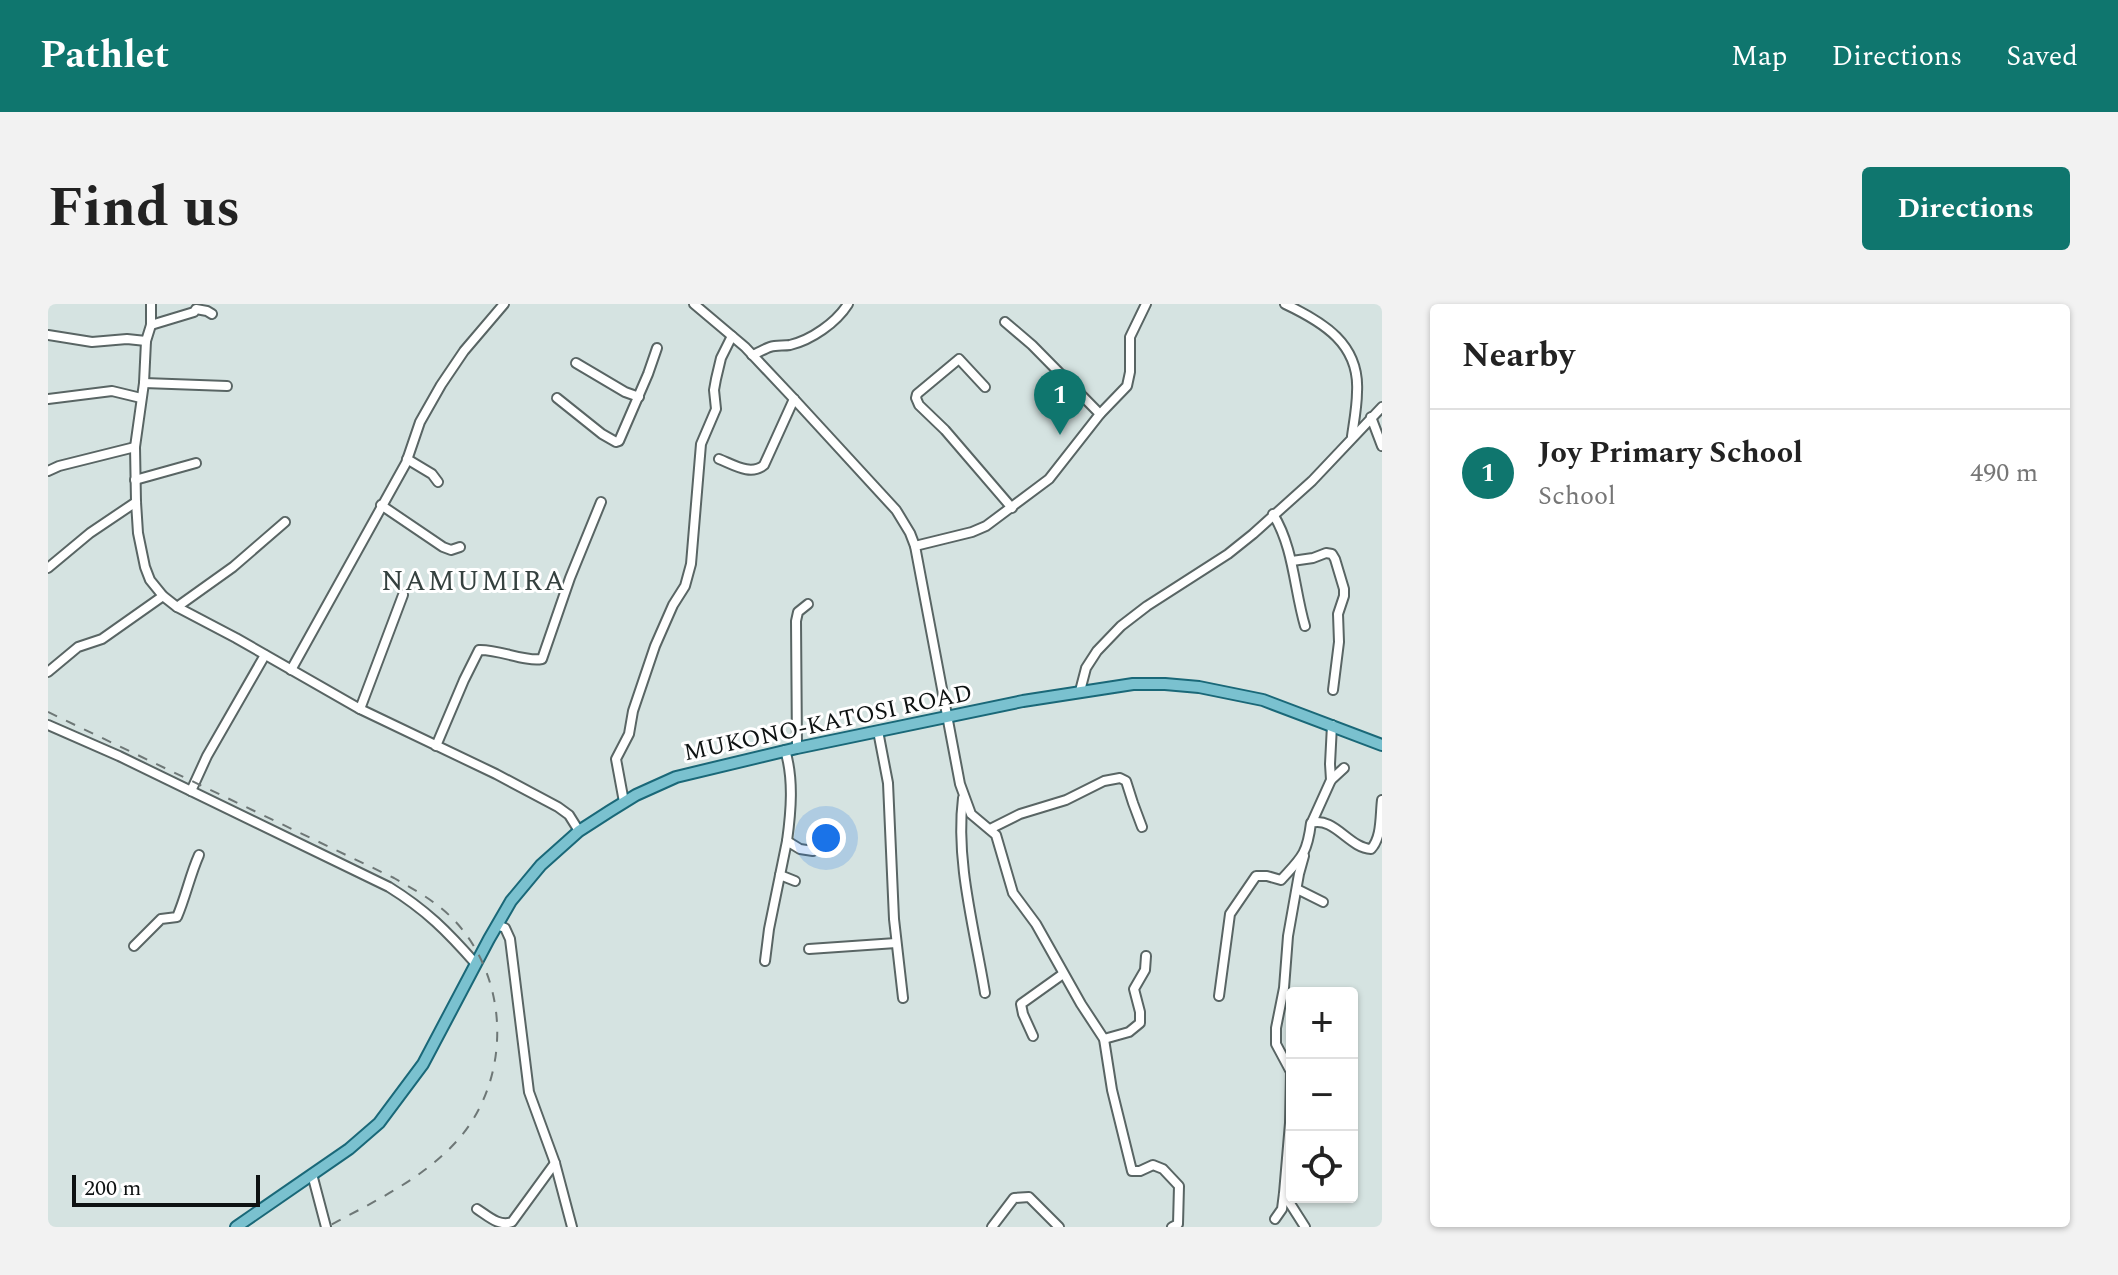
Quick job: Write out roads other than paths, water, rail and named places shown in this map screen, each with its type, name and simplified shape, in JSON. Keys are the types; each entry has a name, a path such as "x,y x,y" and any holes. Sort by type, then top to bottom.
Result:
{"main road":[{"name":"MUKONO-KATOSI ROAD","path":"236,1227 349,1149 379,1123 434,1047 511,901 541,865 579,831 624,802 676,777 785,750 1023,701 1133,684 1199,687 1263,700 1382,745"}],"street":[{"path":"151,304 135,447 138,533 150,580 177,607 360,709 558,807 569,815 579,831"},
{"path":"291,670 407,459 420,422 441,385 464,351 504,304"},
{"path":"694,304 732,336 794,399 896,510 910,533 947,717 971,814 996,835 1013,893 1036,924 1104,1039 1115,1105 1132,1171 1153,1165 1163,1169 1179,1186 1178,1224 1172,1227"},
{"path":"752,355 771,346 791,344 808,337 833,320 848,304"},
{"path":"915,546 986,526 1049,479 1100,414 1127,386 1130,337 1146,304"},
{"path":"1285,304 1326,328 1348,348 1358,389 1352,437"},
{"path":"151,325 196,309 212,314"},
{"path":"1005,322 1015,328 1100,414"},
{"path":"48,335 92,342 146,341"},
{"path":"624,802 616,759 629,734 633,711 655,646 685,586 691,564 701,444 715,413 716,379 721,358 732,336"},
{"path":"557,398 590,425 619,441 657,348"},
{"path":"985,387 959,359 916,398 1012,508"},
{"path":"576,363 639,397"},
{"path":"144,383 227,386"},
{"path":"48,399 112,391 141,398"},
{"path":"719,459 751,471 760,469 794,399"},
{"path":"1080,691 1086,668 1097,651 1121,626 1253,534 1330,463 1382,407"},
{"path":"1371,417 1382,446"},
{"path":"48,471 135,447"},
{"path":"407,459 432,474 438,482"},
{"path":"135,480 196,463"},
{"path":"48,568 90,533 136,502"},
{"path":"436,746 479,650 542,659 601,502"},
{"path":"381,505 443,547 451,550 460,547"},
{"path":"1273,514 1292,561 1305,626"},
{"path":"177,607 233,567 285,522"},
{"path":"1292,561 1326,553 1332,554 1335,559 1344,596 1338,614 1339,642 1333,690"},
{"path":"360,709 403,595"},
{"path":"48,672 74,650 102,639 163,596"},
{"path":"797,748 796,621 798,612 808,604"},
{"path":"191,791 207,756 265,655"},
{"path":"48,725 119,756 389,887 417,904 442,926 476,964"},
{"path":"1331,780 1332,725"},
{"path":"878,731 888,783 896,943 903,998"},
{"path":"765,961 787,841 791,797 785,750"},
{"path":"1275,1219 1282,1209 1290,1123 1291,1072 1275,1038 1284,988 1288,936 1311,823 1331,780 1344,768"},
{"path":"990,829 1020,814 1066,800 1114,778 1126,781 1142,827"},
{"path":"964,794 961,815 963,848 985,993"},
{"path":"1311,823 1326,823 1362,848 1371,849 1376,845 1379,833 1382,800"},
{"path":"787,841 800,849 813,851"},
{"path":"134,946 161,919 177,917 199,855"},
{"path":"1219,996 1233,907 1256,876 1280,881 1304,856"},
{"path":"780,875 795,881"},
{"path":"1297,889 1323,902"},
{"path":"497,925 505,928 510,939 529,1092 555,1163 572,1227"},
{"path":"809,949 896,943"},
{"path":"1104,1039 1129,1032 1140,1023 1134,989 1145,970 1146,956"},
{"path":"1033,1036 1021,1004 1063,974"},
{"path":"477,1209 497,1222 512,1222 555,1163"},
{"path":"312,1174 326,1227"},
{"path":"1284,1193 1305,1227"},
{"path":"992,1227 1014,1198 1029,1197 1059,1227"}],"railway":[{"path":"48,712 394,878 440,908 473,944 486,972 494,1001 497,1031 495,1061 487,1091 474,1118 455,1143 427,1168 395,1190 327,1227"}],"place":[{"name":"Joy Primary School","path":"1060,435"}],"district":[{"name":"NAMUMIRA","path":"474,581"}]}
